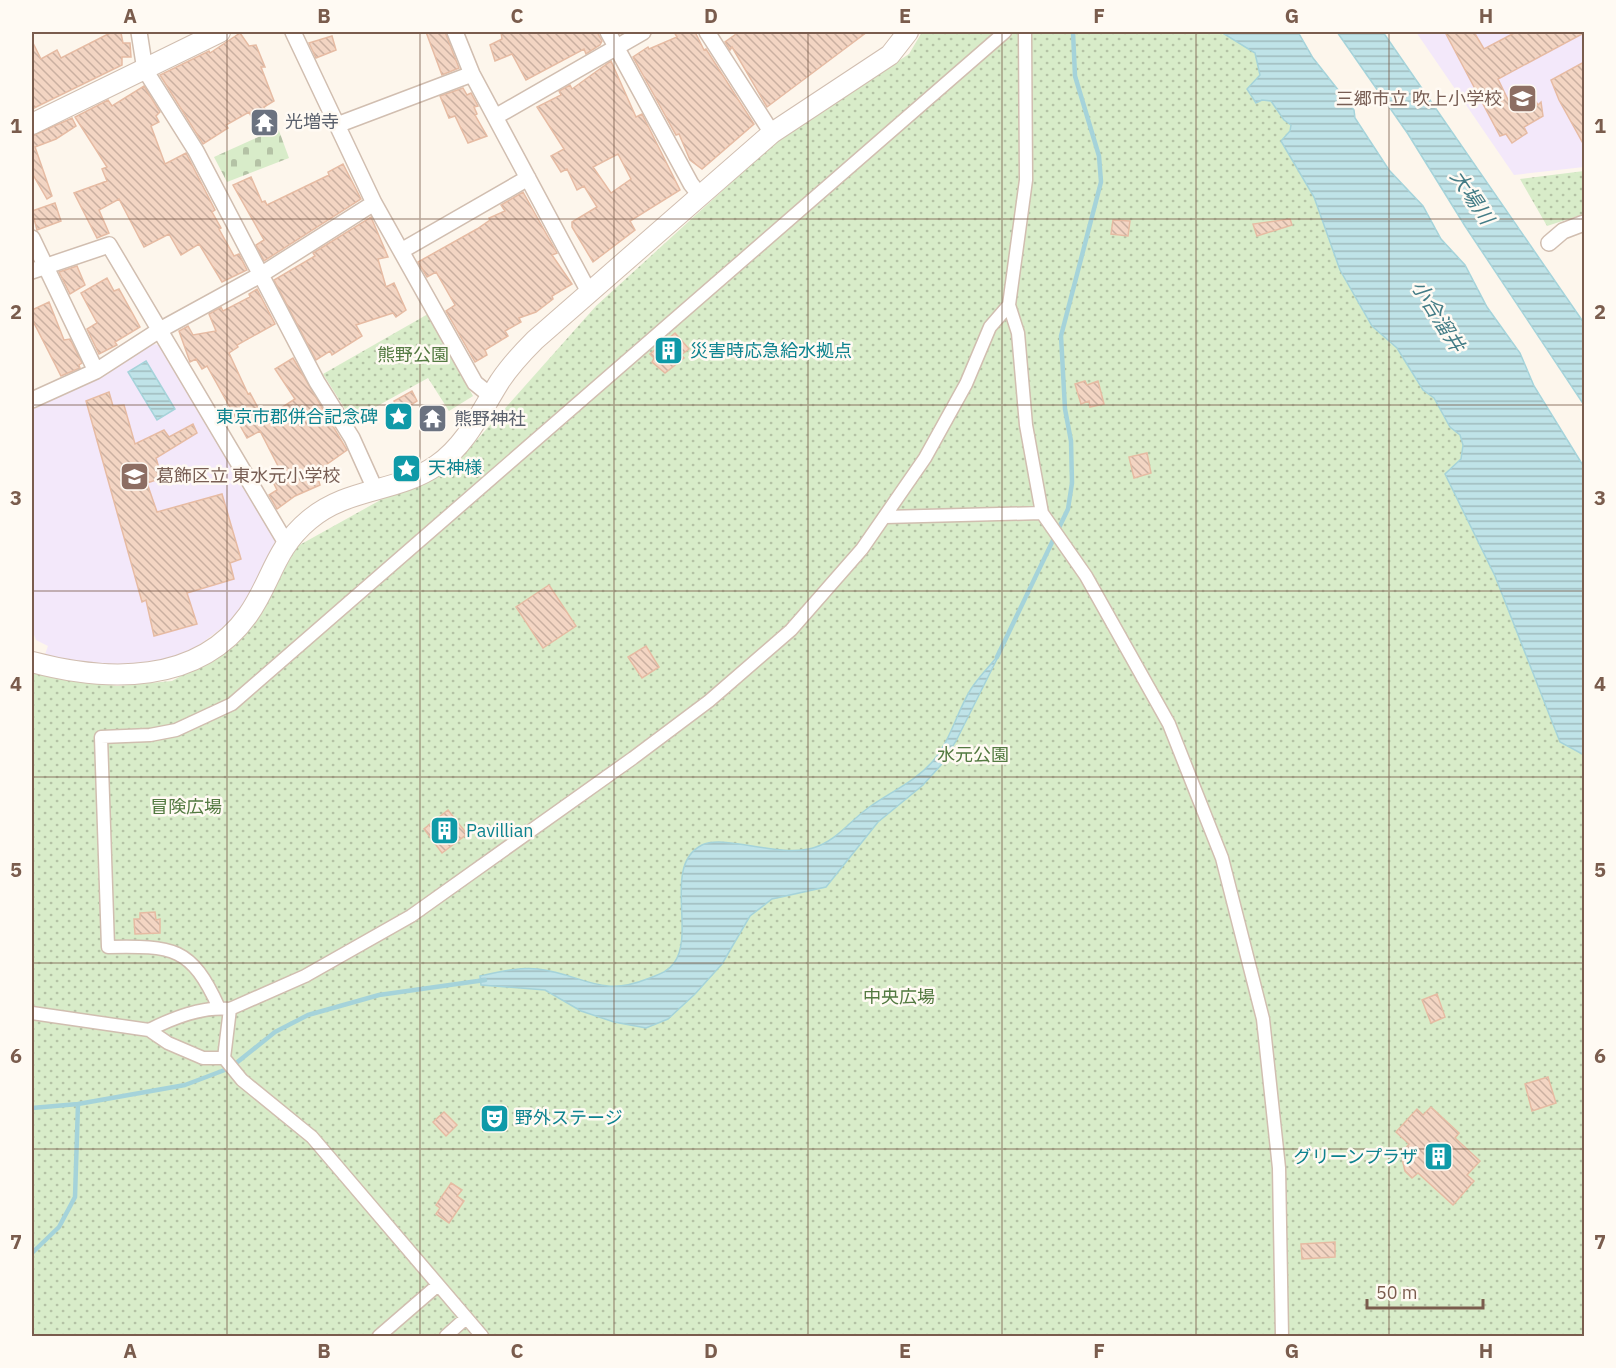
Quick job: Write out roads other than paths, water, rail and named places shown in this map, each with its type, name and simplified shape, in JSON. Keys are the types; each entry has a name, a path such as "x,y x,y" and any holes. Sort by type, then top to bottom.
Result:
{"street":[{"path":"139,32 145,70 196,151 317,382 352,438 375,489"},
{"path":"32,124 220,32"},
{"path":"293,32 374,203 475,383 491,396"},
{"path":"455,32 472,74 589,292"},
{"path":"608,32 691,184 699,194"},
{"path":"495,117 643,32"},
{"path":"707,32 772,133"},
{"path":"32,662 122,676 157,673 184,664 218,644 249,614 286,543 325,507 348,496 415,478 438,465 462,441 520,356 589,292 699,194 772,133 890,55 908,32"},
{"path":"482,1336 312,1137 236,1074 225,1060 224,1008 196,965 184,957 155,948 108,947 101,737 150,735 176,730 232,704 1005,32"},
{"path":"1025,32 1026,180 1009,305 1018,333 1026,425 1042,513 1086,576 1170,724 1222,858 1263,1019 1286,1224 1281,1336"},
{"path":"337,125 472,74"},
{"path":"401,251 528,178"},
{"path":"32,400 96,371 158,331 262,274 374,203"},
{"path":"1548,243 1563,231 1584,223"},
{"path":"32,238 38,268 96,371"},
{"path":"38,268 109,245 286,543"},
{"path":"149,1030 173,1018 224,1008 305,976 411,916 643,751 709,701 791,630 862,549 926,458 966,384 990,327 1009,305"},
{"path":"885,517 1042,513"},
{"path":"32,1013 149,1030 168,1043 202,1058 225,1060"},
{"path":"379,1336 438,1285"},
{"path":"446,1336 466,1318"}],"water":[{"name":"小合溜井","path":"1221,32 1298,32 1313,58 1354,110 1355,118 1389,170 1423,206 1441,239 1465,265 1487,307 1520,353 1534,386 1584,467 1584,755 1560,742 1495,576 1445,474 1461,459 1463,445 1460,435 1450,427 1434,398 1423,390 1397,348 1372,326 1340,270 1314,197 1281,141 1290,131 1291,125 1284,120 1271,101 1262,100 1256,103 1247,89 1260,75 1255,53"},
{"name":"大場川","path":"1337,32 1383,32 1584,323 1584,405 1465,226 1408,134"},
{"path":"146,361 175,409 157,420 128,372"},
{"path":"1000,653 956,741 941,765 923,785 878,822 826,887 772,899 750,916 722,964 668,1019 646,1028 614,1022 581,1011 545,990 481,985 480,976 509,970 538,969 603,986 631,984 665,971 674,963 680,950 681,883 690,855 702,845 712,842 799,850 813,848 829,841 868,808 918,775 933,761 945,744 971,689"}],"waterway":[{"path":"997,657 1068,509 1072,483 1071,441 1065,409 1061,336 1101,182 1099,156 1075,76 1073,32"},
{"path":"32,1108 78,1104 185,1085 230,1068 275,1032 308,1015 379,995 485,980"},
{"path":"32,1253 59,1227 75,1197 78,1104"}],"place":[{"name":"三郷市立 吹上小学校","path":"1523,99"},
{"name":"光増寺","path":"264,122"},
{"name":"災害時応急給水拠点","path":"669,351"},
{"name":"東京市郡併合記念碑","path":"399,417"},
{"name":"熊野神社","path":"433,419"},
{"name":"天神様","path":"407,468"},
{"name":"葛飾区立 東水元小学校","path":"135,476"},
{"name":"Pavillian","path":"445,831"},
{"name":"野外ステージ","path":"494,1118"},
{"name":"グリーンプラザ","path":"1439,1157"}],"park label":[{"name":"熊野公園","path":"413,355"},
{"name":"水元公園","path":"973,755"},
{"name":"冒険広場","path":"186,807"},
{"name":"中央広場","path":"899,997"}]}
